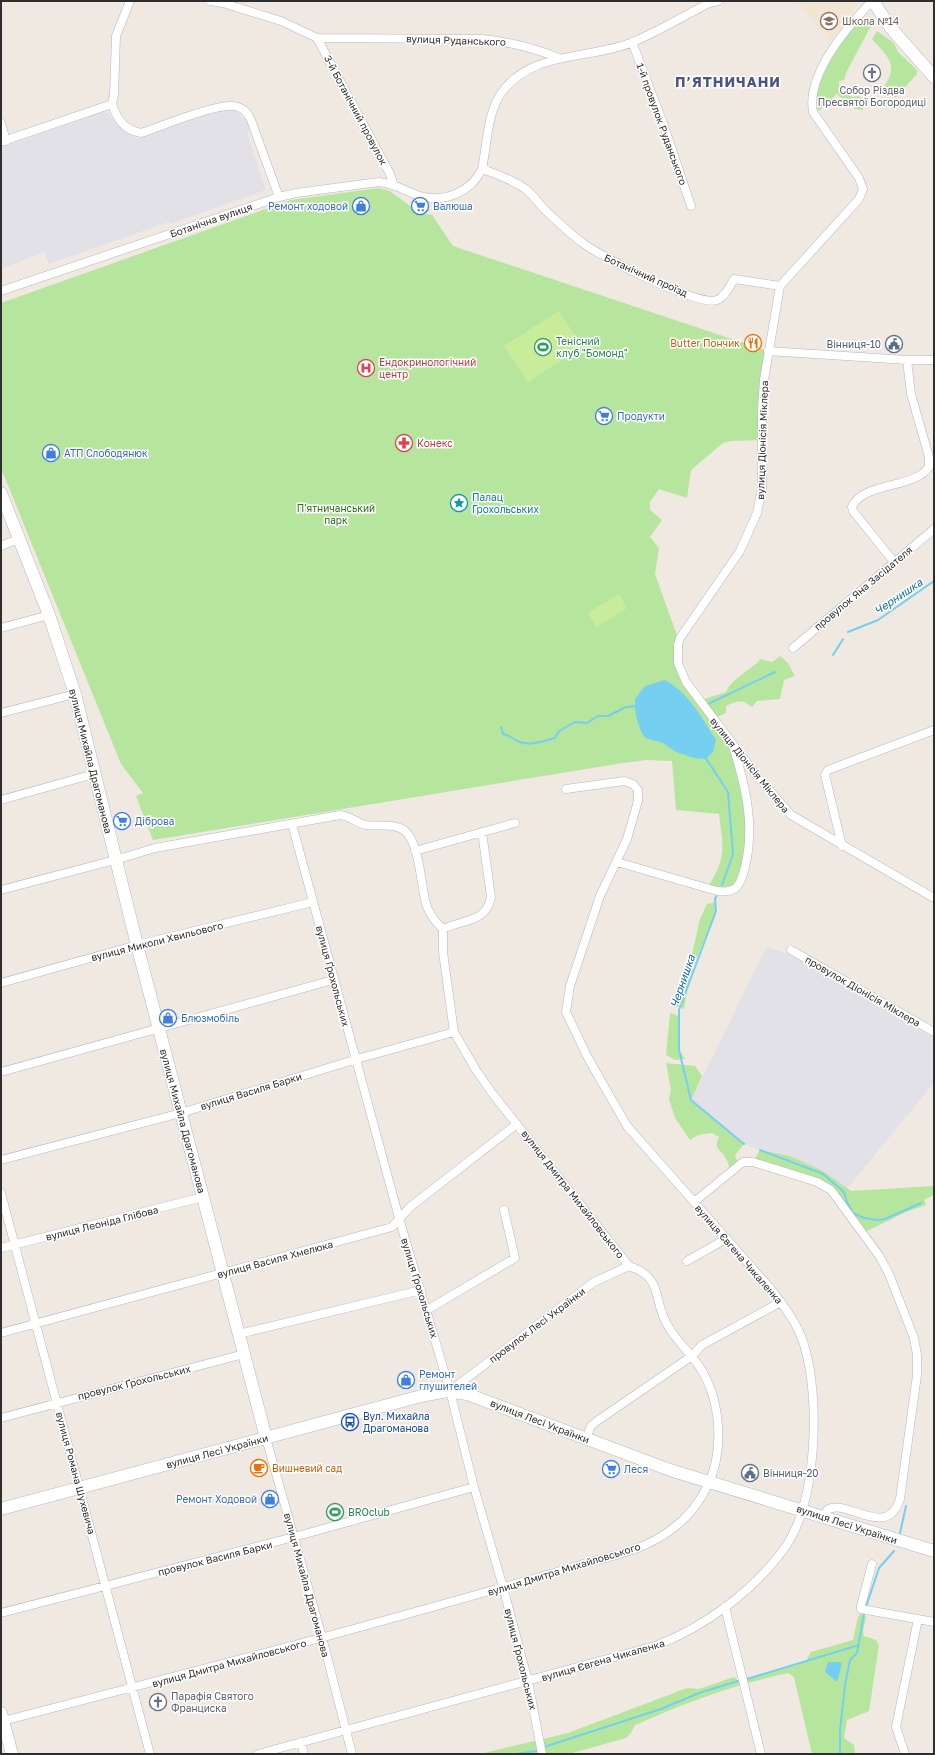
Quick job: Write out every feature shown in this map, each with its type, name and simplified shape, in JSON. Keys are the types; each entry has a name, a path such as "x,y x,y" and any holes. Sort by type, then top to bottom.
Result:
{"street":[{"path":"130,1 116,36 114,95 112,104 121,123 132,131 141,133 221,106 238,106 245,111 251,120 278,197"},
{"name":"вулиця Руданського","path":"210,1 224,3 281,21 318,38 482,39 509,42 534,48 558,58"},
{"path":"558,58 609,49 632,42 709,3 718,1"},
{"path":"780,286 859,199 862,189 859,178 813,112 811,103 814,88 829,52 851,23 873,1 890,27 934,77"},
{"name":"3-й Ботанічний провулок","path":"318,38 390,174 393,183"},
{"name":"1-й провулок Руданського","path":"632,42 691,206"},
{"name":"Ботанічна вулиця","path":"1,292 296,192 371,183 393,183 419,196 432,199 444,198 466,190 473,183 482,169 491,117 501,94 516,78 527,71 558,58"},
{"path":"1,123 3,141 112,104"},
{"name":"Ботанічний проїзд","path":"482,169 517,183 526,189 544,209 583,244 619,264 673,289 708,301 716,301 722,298 734,279 780,286"},
{"name":"вулиця Діонісія Міклера","path":"780,286 768,351 762,410 762,488 757,514 740,551 681,636 678,645 679,666 686,682 731,742 791,816 934,898"},
{"path":"768,351 907,360 934,360"},
{"path":"894,562 853,511 852,507 856,500 867,493 918,476 929,468 930,458 911,394 907,360"},
{"name":"вулиця Михайла Драгоманова","path":"1,493 49,615 75,694 137,945 266,1438 322,1637 352,1754"},
{"name":"провулок Яна Засідателя","path":"793,648 934,529"},
{"path":"1,546 18,539"},
{"path":"1,628 49,615"},
{"path":"1,713 75,694"},
{"path":"842,846 825,776 828,770 934,730"},
{"path":"618,862 717,891 728,892 736,888 743,875 749,850 750,834 744,782 731,742"},
{"path":"1,800 94,774"},
{"name":"вулиця Євгена Чикаленка","path":"258,1754 655,1646 687,1632 725,1607 763,1572 786,1546 803,1510 812,1446 813,1405 811,1376 802,1340 781,1302 627,1126 588,1058 566,1012 570,986 600,896 618,862 636,808 638,790 633,784 624,781 566,789"},
{"path":"1,890 155,848 346,815 366,825 395,826 407,833 412,841 415,851 427,906 431,916 443,929 484,914 489,907 491,891 482,832"},
{"path":"415,851 515,823"},
{"name":"вулиця Ґрохольських","path":"292,824 333,980 399,1218 450,1391 474,1487 503,1587 528,1681 542,1754"},
{"name":"вулиця Миколи Хвильового","path":"1,983 137,945 313,902"},
{"name":"вулиця Дмитра Михайловського","path":"2,1717 133,1688 623,1553 656,1540 683,1520 703,1494 709,1482 717,1450 717,1426 710,1386 692,1356 665,1322 654,1283 643,1272 629,1266 476,1070 454,1032 442,952 443,929"},
{"name":"провулок Діонісія Міклера","path":"791,950 934,1032"},
{"path":"1,1072 333,980"},
{"name":"вулиця Василя Барки","path":"1,1160 181,1113 356,1059 454,1032"},
{"name":"вулиця Василя Хмелюка","path":"1,1333 392,1227 410,1207 517,1124"},
{"path":"694,1202 743,1162 753,1162 817,1182 831,1190 880,1257 893,1282 914,1338 917,1355 917,1375 900,1499 893,1512 884,1517 872,1517 834,1508 827,1510 825,1517"},
{"name":"вулиця Романа Шухевича","path":"1,1193 150,1754"},
{"name":"вулиця Леоніда Глібова","path":"1,1248 203,1197"},
{"path":"427,1310 515,1258 504,1210"},
{"path":"687,1261 726,1239"},
{"name":"провулок Лесі Українки","path":"450,1391 594,1282 629,1266"},
{"path":"239,1334 421,1290"},
{"path":"586,1438 591,1426 596,1420 692,1356 707,1342 781,1302"},
{"name":"провулок Ґрохольських","path":"1,1418 57,1402 244,1354"},
{"name":"вулиця Лесі Українки","path":"1,1509 421,1396 450,1391 473,1396 670,1470 803,1510 934,1552"},
{"name":"провулок Василя Барки","path":"1,1613 294,1537 474,1487"},
{"path":"872,1564 861,1606 864,1610 934,1622"},
{"path":"725,1607 761,1754"},
{"path":"905,1754 896,1728 918,1619"},
{"path":"2,1717 12,1754"},
{"path":"301,1742 304,1754"}],"shaded area":[{"name":"Школа №14","path":"798,1 860,1 830,42"},
{"path":"220,110 234,110 247,122 250,129 247,133 266,190 49,264 44,252 1,269 1,148 106,111 120,127 136,139"},
{"path":"767,947 792,955 934,1039 934,1083 844,1192 823,1174 744,1144 691,1100"}],"green space":[{"path":"868,17 873,22 847,71 844,80 839,81 839,89 852,97 859,96 863,101 863,110 855,109 837,94 819,111 817,109 817,92 831,57 844,37 852,28 860,21"},
{"path":"877,31 894,43 898,52 917,70 917,74 895,98 884,87 891,72 891,66 887,56 872,39"},
{"name":"П'ятничанський парк","path":"379,188 390,191 418,212 432,215 453,246 768,351 762,440 732,441 723,443 691,470 687,498 659,489 650,502 650,510 662,520 650,537 659,548 655,574 679,641 678,656 698,701 726,692 732,683 761,659 772,662 780,656 788,663 795,676 784,680 780,699 757,701 752,707 742,702 733,703 726,706 726,713 713,719 731,742 748,812 743,875 732,890 708,887 714,877 721,859 722,835 719,814 676,810 672,761 646,760 623,763 153,840 136,796 143,793 121,764 1,468 1,303 291,200"},
{"name":"Тенісний клуб \"Бомонд\"","path":"559,311 582,347 528,382 504,346"},
{"path":"619,594 627,608 596,627 588,613"},
{"path":"715,902 716,911 696,960 691,958 700,919 707,904"},
{"path":"688,964 692,965 693,968 684,1009 676,1006 674,1002"},
{"path":"670,1013 679,1016 679,1050 685,1059 675,1060 666,1055"},
{"path":"666,1063 695,1066 702,1076 691,1100 744,1144 735,1155 738,1164 730,1170 726,1159 717,1147 719,1137 712,1133 698,1135 690,1140 675,1118 669,1099 671,1090"},
{"path":"760,1150 790,1156 823,1171 851,1191 934,1186 934,1195 924,1200 926,1205 906,1212 863,1233 831,1190 753,1162"},
{"path":"861,1613 866,1617 863,1631 864,1636 876,1640 879,1645 869,1711 847,1720 844,1738 854,1745 855,1754 812,1754 794,1677 788,1673 748,1683 673,1709 635,1725 631,1733 626,1738 569,1754 480,1754 568,1733 687,1688 699,1689 734,1677 738,1681 806,1661 811,1652 853,1640 858,1617"}],"water":[{"path":"665,680 674,685 688,699 716,740 713,752 706,759 694,758 676,752 663,743 645,738 642,733 635,710 635,699 645,686"},
{"path":"828,1662 841,1662 842,1664 837,1682 825,1672"}],"waterway":[{"name":"Чернишка","path":"848,632 878,620 934,581"},
{"path":"833,655 843,639"},
{"name":"Чернишка","path":"708,704 775,672"},
{"path":"501,727 503,734 517,741 522,743 536,743 555,738 559,731 575,722 587,723 598,716 608,716 626,707 637,706"},
{"name":"Чернишка","path":"705,757 728,792 733,854 722,885"},
{"name":"Чернишка","path":"717,895 715,899 716,911 679,1010 679,1050 691,1100 744,1144"},
{"name":"Чернишка","path":"760,1150 823,1174 844,1192 853,1213 864,1218 877,1220 885,1219 921,1203"},
{"name":"Чернишка","path":"900,1533 906,1506"},
{"name":"Чернишка","path":"866,1607 879,1568 894,1551"},
{"path":"840,1754 840,1730 845,1685 850,1660 857,1653 864,1614"},
{"path":"747,1679 859,1645"},
{"path":"544,1747 661,1709 699,1693 738,1681"},
{"path":"515,1754 537,1751"}],"place":[{"name":"Школа №14","path":"829,21"},
{"name":"Собор Різдва Пресвятої Богородиці","path":"872,73"},
{"name":"Ремонт ходовой","path":"361,206"},
{"name":"Валюша","path":"420,206"},
{"name":"Butter Пончик","path":"753,343"},
{"name":"Вінниця-10","path":"894,344"},
{"name":"Тенісний клуб \"Бомонд\"","path":"543,347"},
{"name":"Ендокринологічний центр","path":"366,368"},
{"name":"Продукти","path":"604,416"},
{"name":"Конекс","path":"404,443"},
{"name":"АТП Слободянюк","path":"51,453"},
{"name":"Палац Грохольських","path":"459,503"},
{"name":"Діброва","path":"122,821"},
{"name":"Блюзмобіль","path":"168,1018"},
{"name":"Ремонт глушителей","path":"406,1380"},
{"name":"Вул. Михайла Драгоманова","path":"350,1422"},
{"name":"Вишневий сад","path":"259,1468"},
{"name":"Леся","path":"611,1469"},
{"name":"Вінниця-20","path":"750,1473"},
{"name":"Ремонт Ходовой","path":"270,1499"},
{"name":"BROclub","path":"335,1512"},
{"name":"Парафія Святого Франциска","path":"158,1702"}],"district":[{"name":"П’ЯТНИЧАНИ","path":"728,81"}]}
